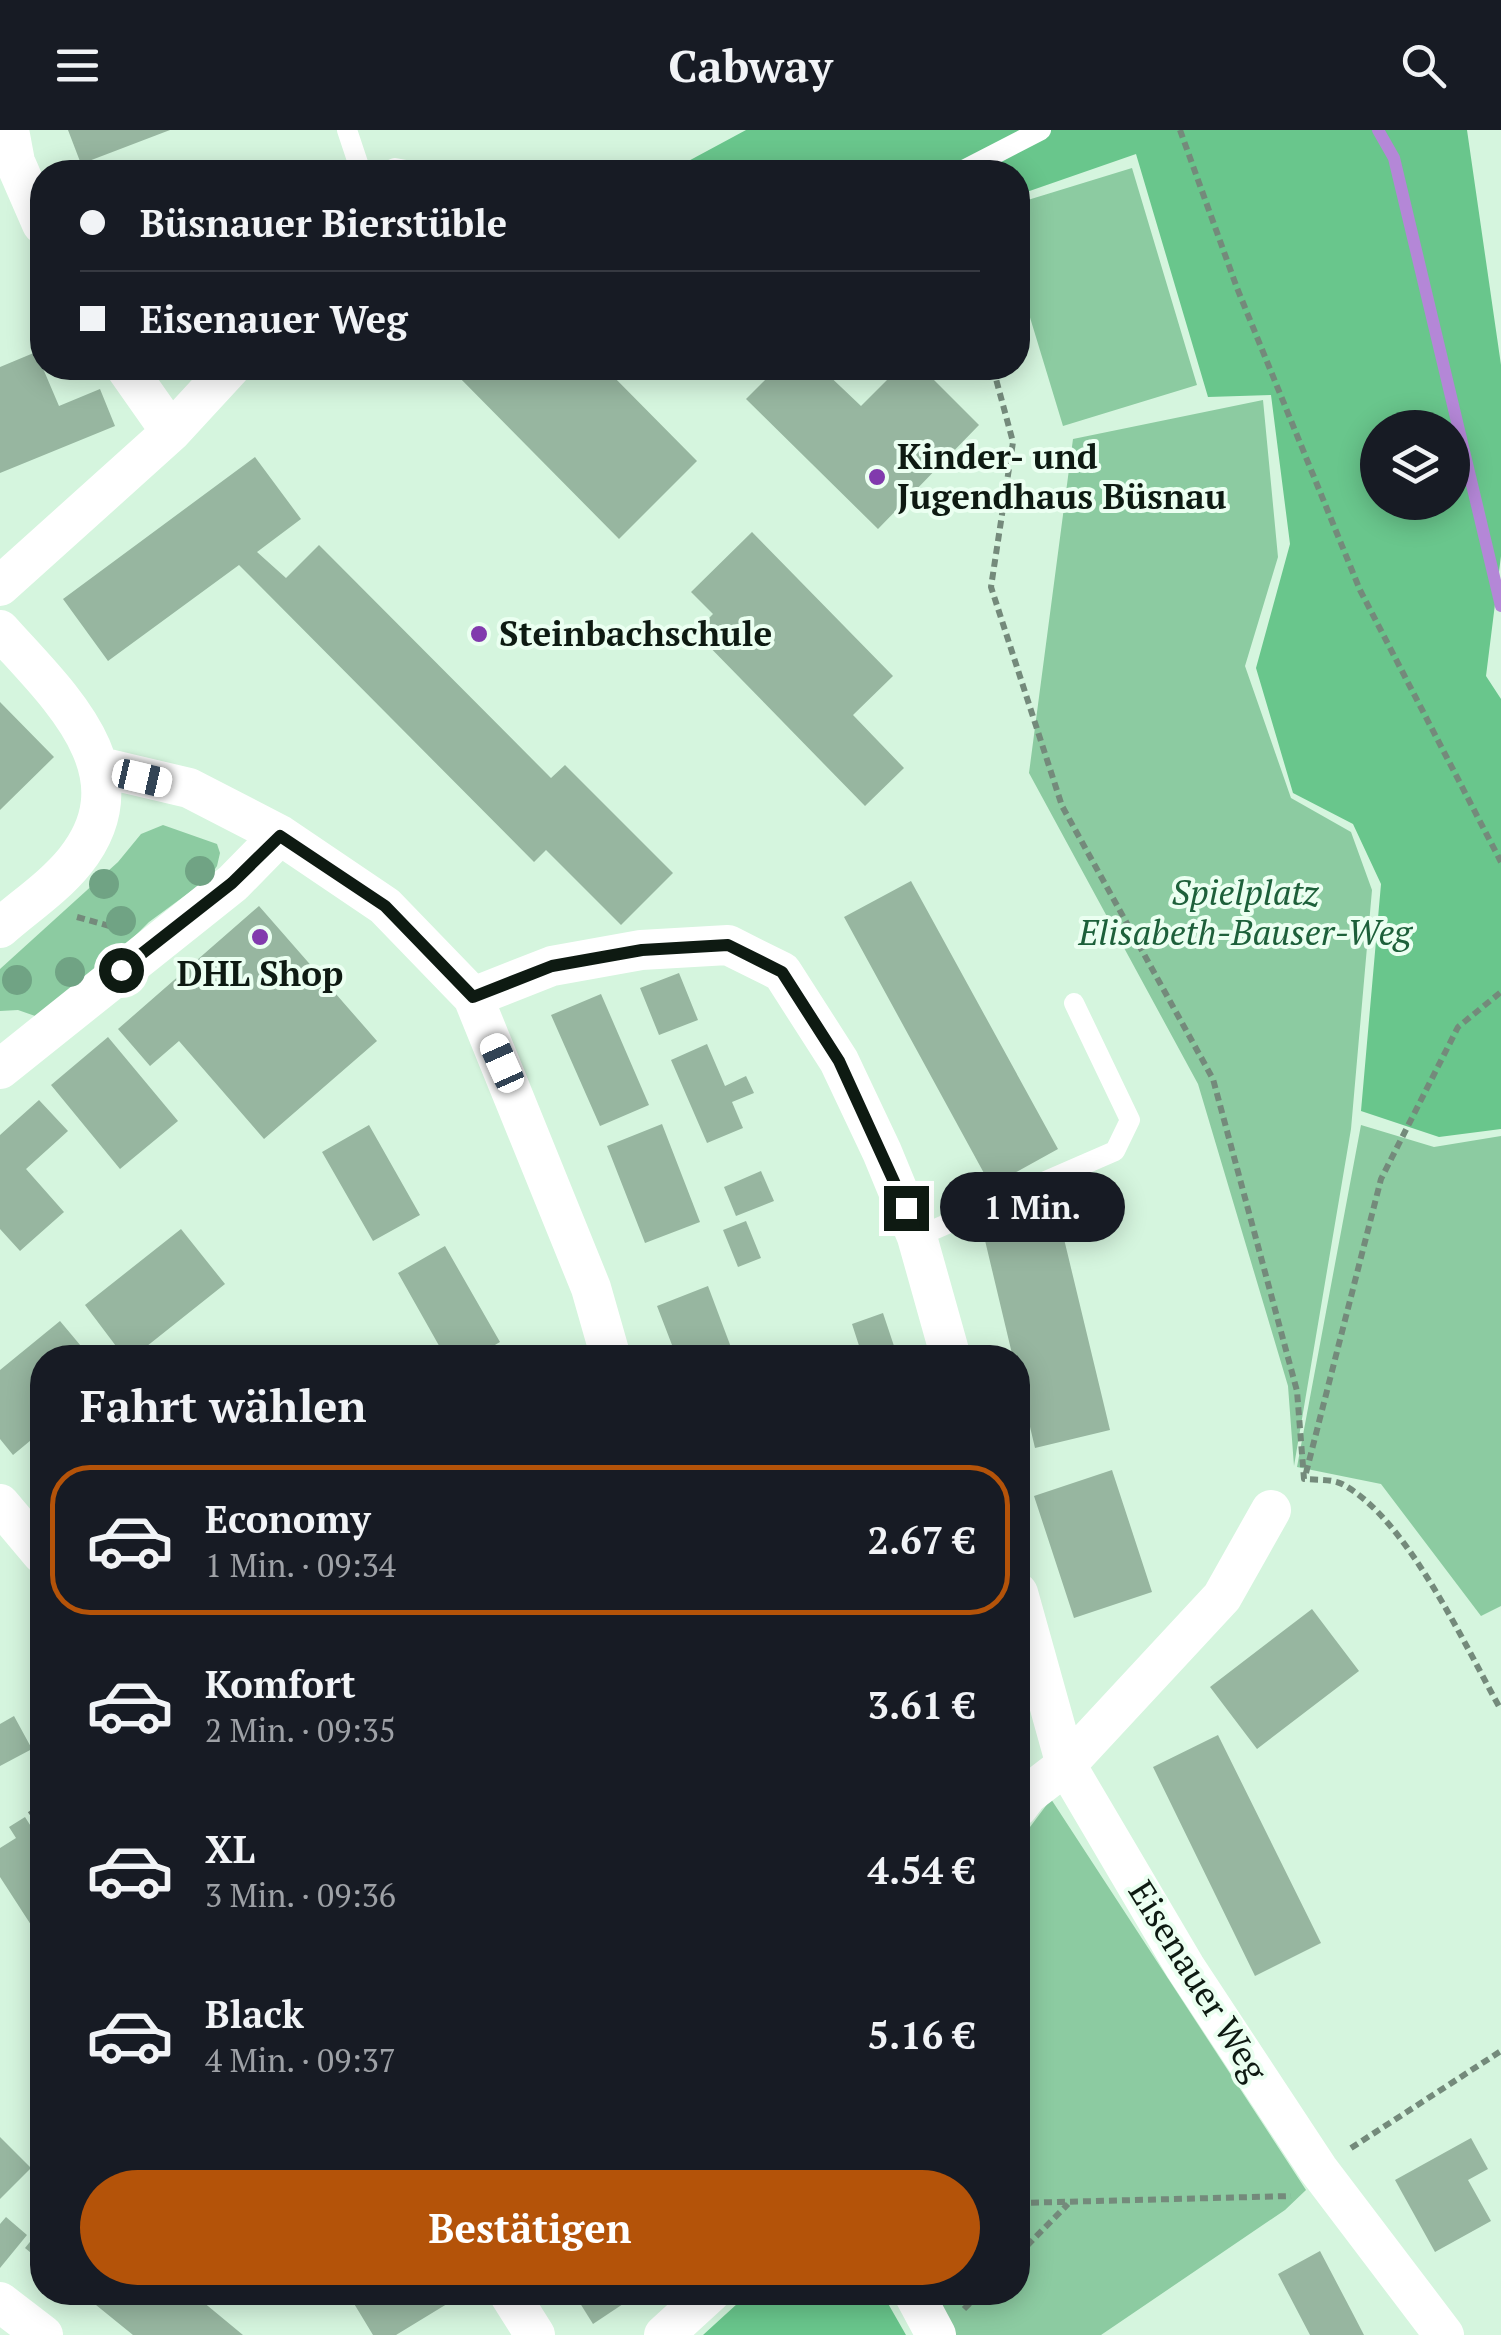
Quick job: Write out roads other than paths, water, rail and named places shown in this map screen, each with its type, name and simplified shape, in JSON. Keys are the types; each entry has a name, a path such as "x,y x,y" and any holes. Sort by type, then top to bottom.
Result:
{"street":[{"path":"9,130 15,162 30,196"},
{"path":"134,380 171,432"},
{"path":"0,586 171,432 219,380"},
{"path":"0,630 71,710 100,767 100,814 76,860 0,928"},
{"path":"100,767 189,788 280,836 385,906 473,997 591,1288 607,1345"},
{"path":"0,1069 232,883 280,836"},
{"path":"473,997 552,966 642,950 728,945 782,972 839,1061 917,1237 947,1345"},
{"path":"0,1504 30,1540"},
{"path":"1030,1792 1066,1765 1222,1597 1272,1510"},
{"name":"Eisenauer Weg","path":"1030,1635 1066,1765 1185,1966 1328,2182 1444,2335"},
{"path":"0,2302 43,2335"},
{"path":"516,2305 535,2335"},
{"path":"664,2335 697,2305"},
{"path":"920,2305 936,2335"}],"lane":[{"path":"347,130 356,160"},
{"path":"983,160 1041,130"},
{"path":"917,1237 1115,1151 1130,1120 1074,1003"}],"waterway":[{"path":"1378,130 1394,158 1501,606"}],"place":[{"name":"Kinder- und Jugendhaus Büsnau","path":"877,477"},
{"name":"Steinbachschule","path":"479,634"},
{"name":"DHL Shop","path":"260,937"}],"park label":[{"name":"Spielplatz Elisabeth-Bauser-Weg","path":"1245,913"}]}
